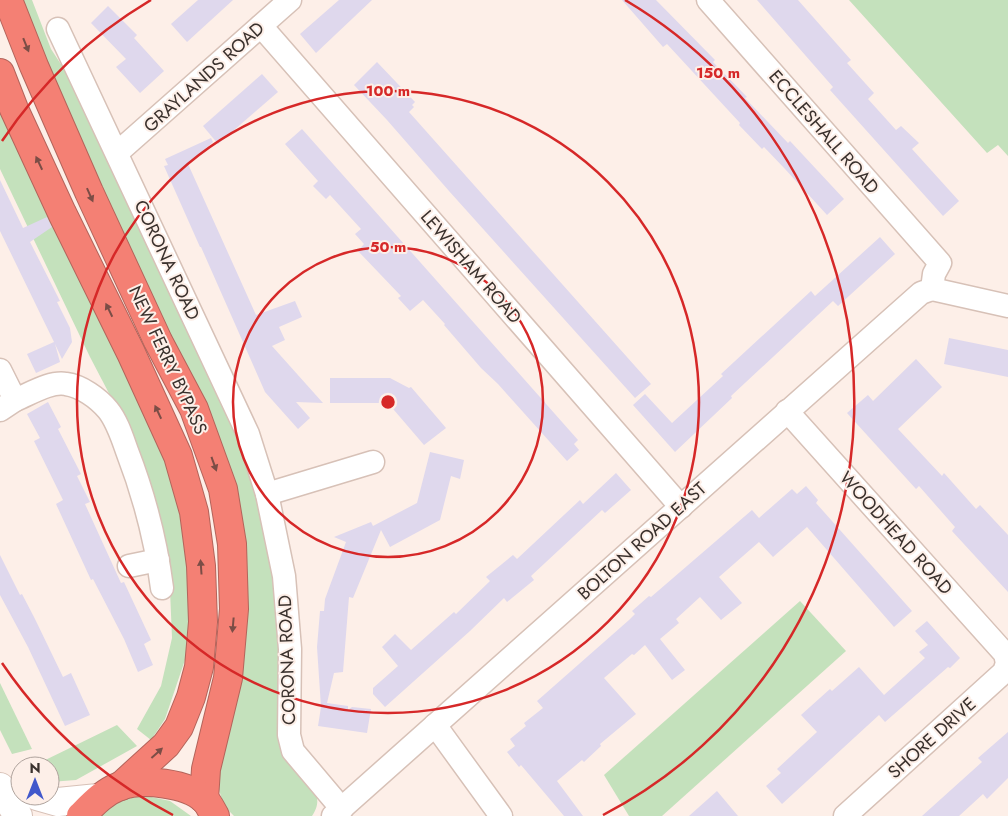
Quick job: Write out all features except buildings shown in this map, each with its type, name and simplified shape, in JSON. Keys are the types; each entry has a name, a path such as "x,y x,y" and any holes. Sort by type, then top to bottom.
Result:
{"highway":[{"name":"NEW FERRY BYPASS","path":"8,0 34,66 89,192 158,340 194,409 223,488 232,544 234,609 228,678 206,769 210,808"},
{"name":"NEW FERRY BYPASS","path":"0,73 14,109 62,213 131,353 178,456 194,512 201,566 203,622 199,667 191,697 179,727 166,745 100,800"},
{"path":"100,800 147,782 170,784 210,808"}],"main road":[{"path":"0,787 18,816"},
{"path":"60,802 100,800"}],"street":[{"name":"GRAYLANDS ROAD","path":"117,153 290,0"},
{"name":"ECCLESHALL ROAD","path":"708,0 940,263 934,274 932,289"},
{"name":"LEWISHAM ROAD","path":"261,26 681,507"},
{"name":"CORONA ROAD","path":"58,29 248,434 268,494 284,576 290,649 289,736 293,751 338,813"},
{"name":"BOLTON ROAD EAST","path":"338,813 787,411 921,293 932,289"},
{"path":"932,289 1008,306"},
{"path":"0,370 8,405 52,385 65,383 77,387 94,397 108,410 118,426 137,478 158,560 162,588"},
{"name":"WOODHEAD ROAD","path":"787,411 1005,654"},
{"path":"268,494 373,462"},
{"path":"130,566 158,560"},
{"name":"SHORE DRIVE","path":"845,816 1004,672 1007,662 1005,654"},
{"path":"435,725 501,816"}],"green space":[{"path":"18,0 32,0 51,49 66,72 234,420 260,497 273,559 281,678 316,795 317,803 312,816 234,816 226,807 221,796 217,773 242,547 147,293"},
{"path":"849,0 1008,0 1008,156 998,145 987,153"},
{"path":"0,103 163,453 179,509 189,580 188,651 165,719 151,740 137,729 161,686 172,638 170,590 125,424 90,357 0,169"},
{"path":"800,601 846,651 662,816 629,816 604,775"},
{"path":"0,683 32,749 12,754 0,730"},
{"path":"117,725 137,746 76,780 60,781 60,756 53,756"},
{"path":"147,796 170,801 191,816 95,816 107,807 120,801"}]}
